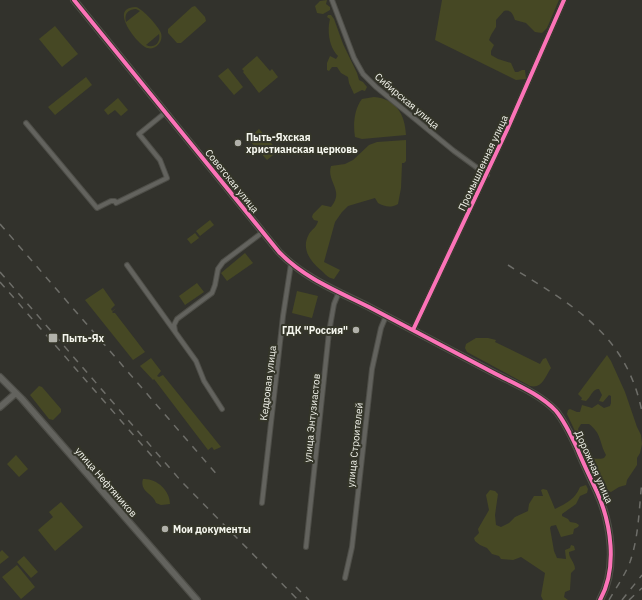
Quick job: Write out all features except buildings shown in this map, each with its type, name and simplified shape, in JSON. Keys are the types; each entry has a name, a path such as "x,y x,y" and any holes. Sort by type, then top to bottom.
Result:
{"street":[{"name":"Советская улица","path":"74,0 279,252 309,277 413,330"},
{"name":"Сибирская улица","path":"332,0 354,58 363,74 376,87 487,175"},
{"name":"Промышленная улица","path":"413,330 487,175 564,0"},
{"path":"26,123 97,208 111,201 115,201 116,203 167,178 160,160 139,134 166,112"},
{"path":"175,332 174,325 177,319 212,292 220,265 263,232"},
{"name":"Кедровая улица","path":"262,503 284,310 292,264"},
{"path":"127,265 196,361 204,381 222,409"},
{"name":"улица Энтузиастов","path":"306,547 329,332 334,304 339,292"},
{"name":"улица Строителей","path":"345,578 352,547 372,369 382,325 386,316"},
{"name":"Дорожная улица","path":"413,330 531,393 555,410 563,420 598,495 607,519 610,540 609,568 607,583 600,600"},
{"name":"улица Нефтяников","path":"0,377 86,472 197,600"},
{"path":"0,407 16,393"}],"green space":[{"path":"327,0 326,4 330,7 330,10 323,14 317,13 315,6 320,1"},
{"path":"442,0 559,0 547,28 542,33 535,32 526,23 515,20 510,11 504,11 496,20 496,27 489,40 494,45 491,55 511,63 515,72 525,70 526,79 516,80 435,40"},
{"path":"195,6 205,17 206,21 181,43 177,43 168,33 168,29"},
{"path":"128,8 139,8 157,27 162,37 157,46 151,48 145,47 135,38 126,24 124,18 124,12","holes":["136,9 140,11 126,22 127,12","159,34 159,40 154,46 146,45"]},
{"path":"328,15 331,15 334,19 359,80 367,87 365,91 362,90 354,94 348,77 341,73 337,67 332,67 329,71 327,70 327,63 330,56 336,59 338,56 331,44 329,29 330,19 327,17"},
{"path":"55,26 78,54 62,67 39,39"},
{"path":"257,56 270,71 272,69 278,77 259,93 242,69"},
{"path":"228,68 243,87 234,95 218,76"},
{"path":"86,77 92,85 55,115 48,107"},
{"path":"374,97 382,98 394,104 404,120 406,135 362,139 355,137 354,127 357,107 362,99"},
{"path":"118,98 128,110 121,116 115,110 108,115 104,110"},
{"path":"259,129 278,151 267,160 248,139"},
{"path":"406,140 406,161 402,163 401,188 398,204 386,206 378,203 375,198 348,206 342,212 335,222 324,262 340,270 334,279 327,276 308,256 306,245 309,234 317,225 318,221 314,220 312,217 313,214 322,205 331,207 335,201 336,191 330,172 331,166 345,164 353,160 369,145 377,142"},
{"path":"210,220 214,225 200,236 196,231"},
{"path":"195,233 199,238 191,244 187,239"},
{"path":"245,253 253,263 227,281 221,273"},
{"path":"197,283 204,292 185,305 179,296"},
{"path":"103,288 115,305 111,309 112,311 116,308 112,312 115,313 145,352 133,360 85,300"},
{"path":"297,291 318,296 312,318 292,313"},
{"path":"476,338 496,340 495,342 540,364 543,359 546,358 551,368 538,386 530,386 467,352 465,348 466,344"},
{"path":"607,355 625,392 641,435 642,444 637,458 637,465 627,480 626,485 611,492 602,486 598,480 583,449 584,447 592,457 596,459 604,458 606,455 596,431 589,424 581,424 578,429 583,445 581,444 567,414 568,410 570,409 580,412 582,405 592,408 598,404 604,408 610,406 611,396 609,395 603,402 599,401 602,395 599,389 593,392 586,401 581,400 582,398 578,394"},
{"path":"151,358 161,371 157,376 159,377 163,375 221,447 214,450 212,447 208,450 154,379 153,380 140,366"},
{"path":"39,386 42,387 61,409 61,412 53,420 49,419 30,395"},
{"path":"16,455 28,469 19,477 7,464"},
{"path":"143,479 148,479 161,486 168,494 170,504 161,505 156,503 143,487"},
{"path":"586,485 588,489 587,493 580,496 576,504 562,514 562,516 570,522 579,525 574,529 573,534 561,537 556,525 551,526 550,528 554,551 557,558 566,559 565,550 570,548 571,545 574,546 575,550 569,552 575,569 571,573 570,590 565,592 564,597 568,600 543,600 541,596 545,573 521,557 513,560 501,559 499,556 492,554 487,548 475,541 474,538 479,533 478,529 489,510 486,495 490,490 495,491 498,494 495,515 496,525 501,527 509,523 515,517 528,511 529,504 534,496 543,496 541,490 543,489 547,490 555,509 576,495 580,487"},
{"path":"61,502 83,527 55,551 38,530 53,517 49,512"},
{"path":"2,550 9,557 0,564 0,552"},
{"path":"24,556 38,572 31,578 17,562"},
{"path":"17,565 35,587 21,599 2,577"}],"railway":[{"path":"0,224 219,477"},
{"path":"508,265 574,308 593,324 609,341 623,361 634,384 642,412"},
{"path":"0,272 181,481 298,600"},
{"path":"0,282 164,470"},
{"path":"609,600 626,572 633,552 637,532 642,481"},
{"path":"622,600 642,575"},
{"path":"296,587 309,600"},
{"path":"629,600 642,588"}],"cycle path":[{"path":"74,0 279,252 289,261 310,277 321,283 527,390 543,399 556,411 575,443 597,492 606,517 609,531 611,560 606,587 600,600"},
{"path":"413,330 507,130 564,0"}],"place":[{"name":"Пыть-Яхская христианская церковь","path":"238,143"},
{"name":"ГДК \"Россия\"","path":"356,330"},
{"name":"Пыть-Ях","path":"53,338"},
{"name":"Мои документы","path":"165,529"}]}
